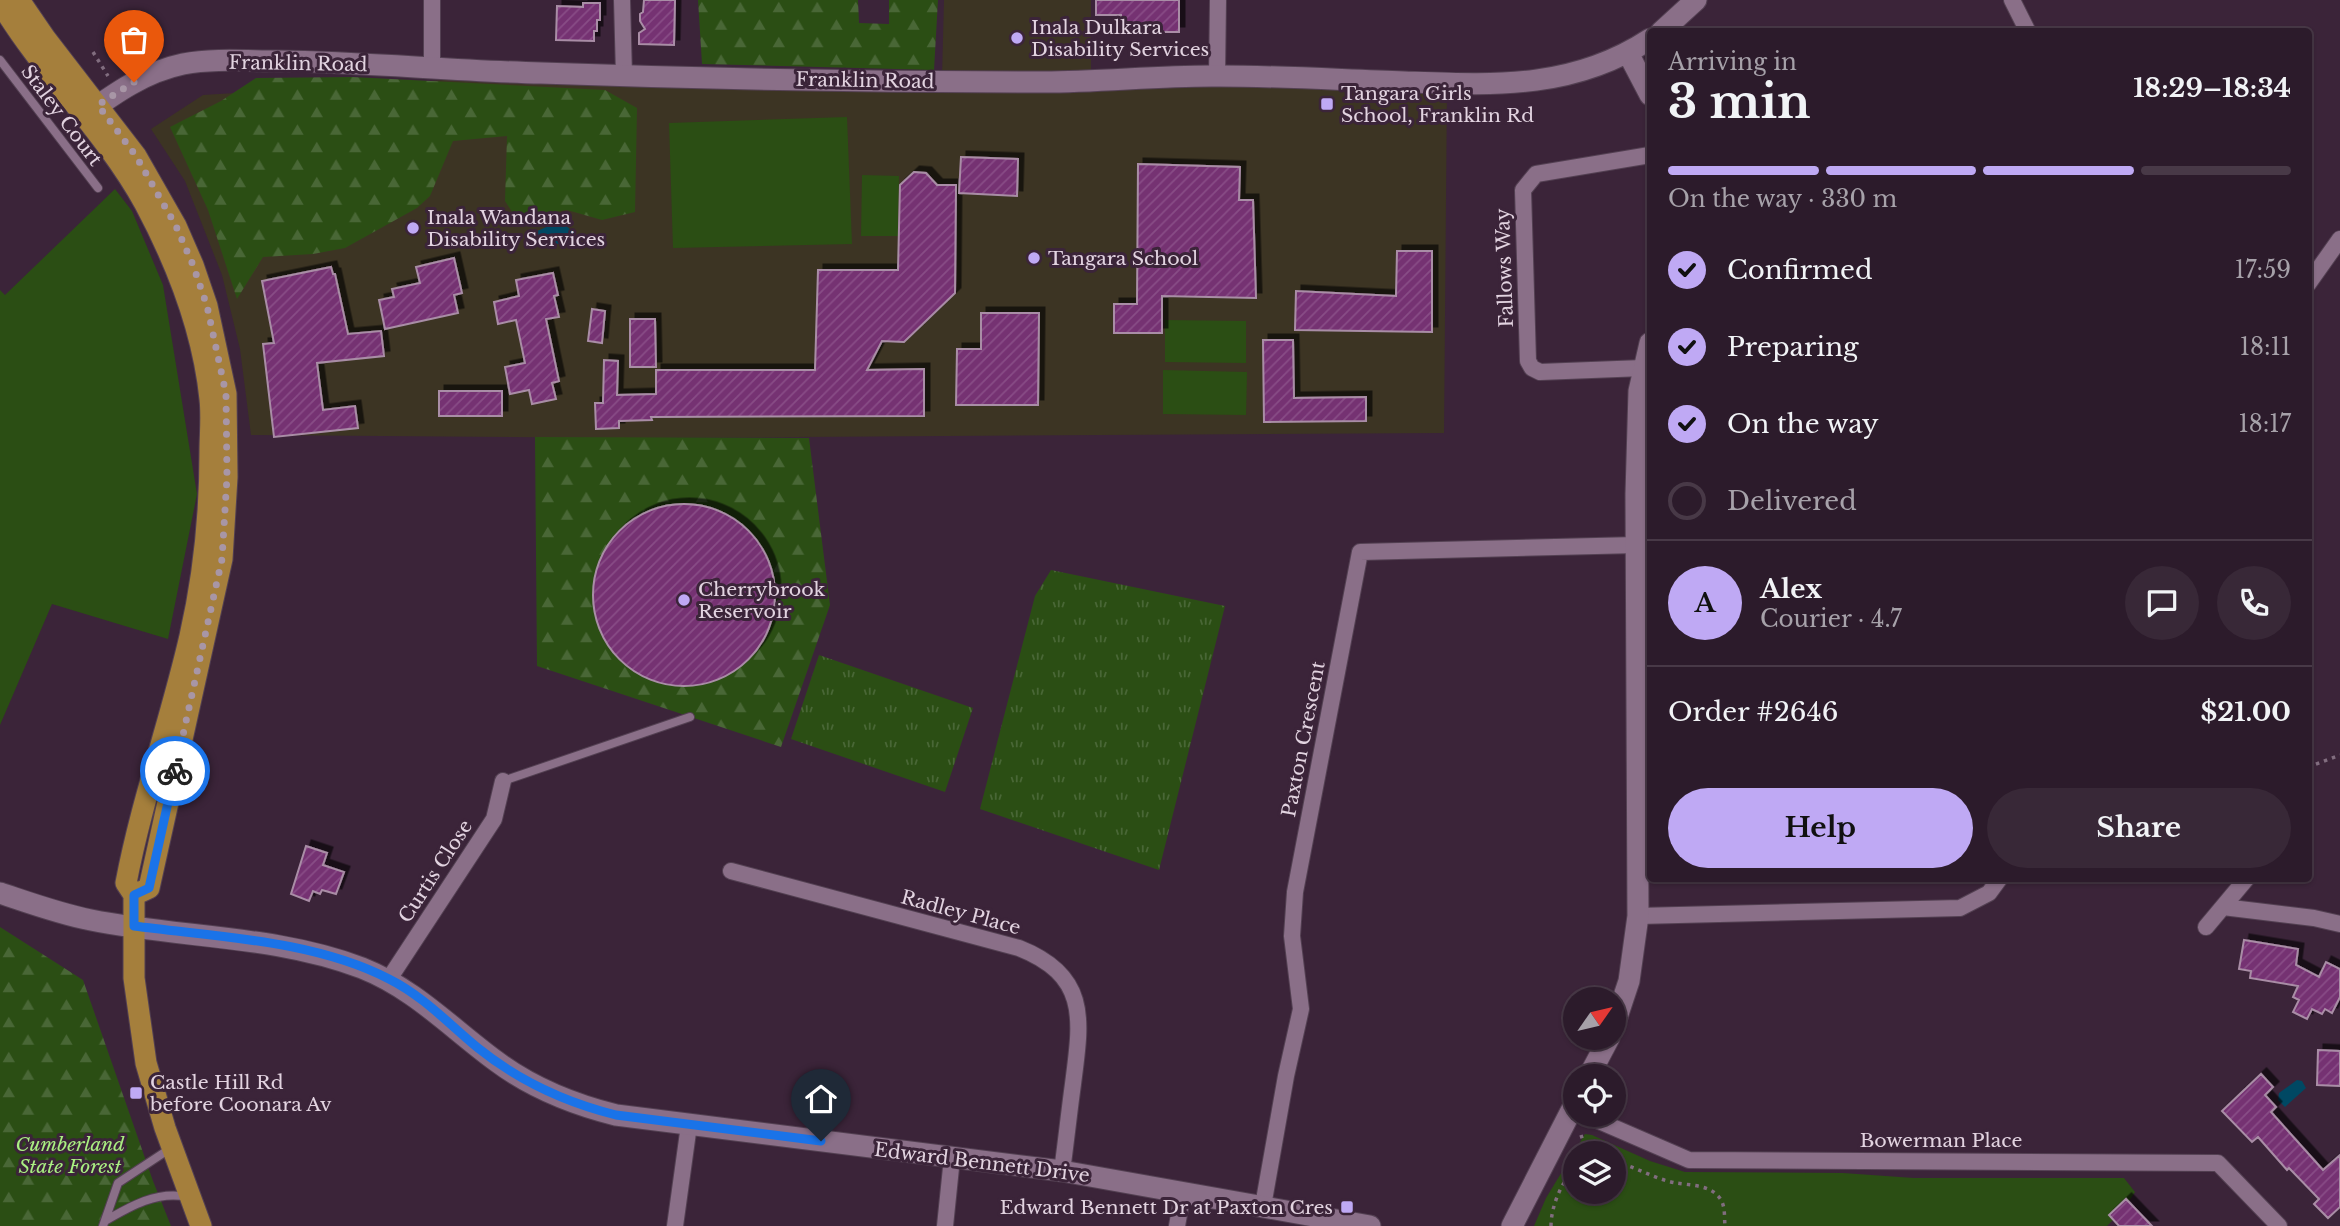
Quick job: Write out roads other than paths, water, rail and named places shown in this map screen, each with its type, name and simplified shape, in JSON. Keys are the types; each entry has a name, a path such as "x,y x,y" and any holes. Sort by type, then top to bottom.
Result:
{"main road":[{"path":"19,0 91,110 159,232 179,276 204,362 210,400 210,509 205,561 190,636 135,834 126,883 134,895 136,1007 146,1063 172,1148 201,1226"},
{"path":"0,2 43,64 91,110"}],"street":[{"path":"432,0 432,68"},
{"path":"622,0 624,75"},
{"path":"1217,76 1218,0"},
{"path":"1665,28 1696,0"},
{"path":"2012,0 2026,28"},
{"name":"Franklin Road","path":"91,110 117,91 149,74 184,64 203,62 313,61 624,75 1048,82 1217,76 1497,84 1548,79 1587,70 1628,53 1647,41"},
{"path":"1628,53 1647,89"},
{"name":"Fallows Way","path":"1643,368 1540,372 1532,368 1528,361 1523,190 1536,174 1647,156"},
{"path":"2312,278 2340,239"},
{"path":"1626,990 1637,916 1639,391 1647,354"},
{"name":"Paxton Crescent","path":"1263,1206 1301,1009 1292,936 1295,892 1360,552 1637,545"},
{"name":"Curtis Close","path":"389,979 494,819 503,781"},
{"name":"Radley Place","path":"730,871 1019,948 1049,963 1070,990 1080,1024 1062,1171"},
{"path":"1637,916 1960,908 1989,893 1997,882"},
{"path":"2206,927 2244,882"},
{"name":"Edward Bennett Drive","path":"0,893 58,913 293,947 332,957 389,979 425,1003 498,1063 545,1091 568,1101 616,1115 1062,1171 1370,1226"},
{"path":"2223,907 2314,918 2340,924"},
{"path":"675,1226 690,1125"},
{"path":"1512,1226 1567,1127"},
{"name":"Bowerman Place","path":"1615,1127 1689,1160 2218,1163 2279,1226"},
{"path":"944,1226 952,1158"},
{"path":"1177,1226 1183,1192"}],"lane":[{"name":"Staley Court","path":"0,60 98,188"},
{"path":"503,781 690,717"},
{"path":"104,1224 118,1183 172,1148"},
{"path":"104,1224 130,1206 164,1195 175,1194 190,1198"}],"water":[{"path":"560,221 575,233 571,243 538,245 534,238 535,232"},
{"path":"2297,1080 2302,1081 2306,1088 2285,1107 2278,1100 2279,1093"}],"place":[{"name":"Inala Dulkara Disability Services","path":"1017,38"},
{"name":"Tangara Girls School, Franklin Rd","path":"1327,104"},
{"name":"Inala Wandana Disability Services","path":"413,228"},
{"name":"Tangara School","path":"1034,258"},
{"name":"Cherrybrook Reservoir","path":"684,600"},
{"name":"Castle Hill Rd before Coonara Av","path":"136,1093"},
{"name":"Edward Bennett Dr at Paxton Cres","path":"1347,1207"}],"park label":[{"name":"Cumberland State Forest","path":"70,1155"}]}
